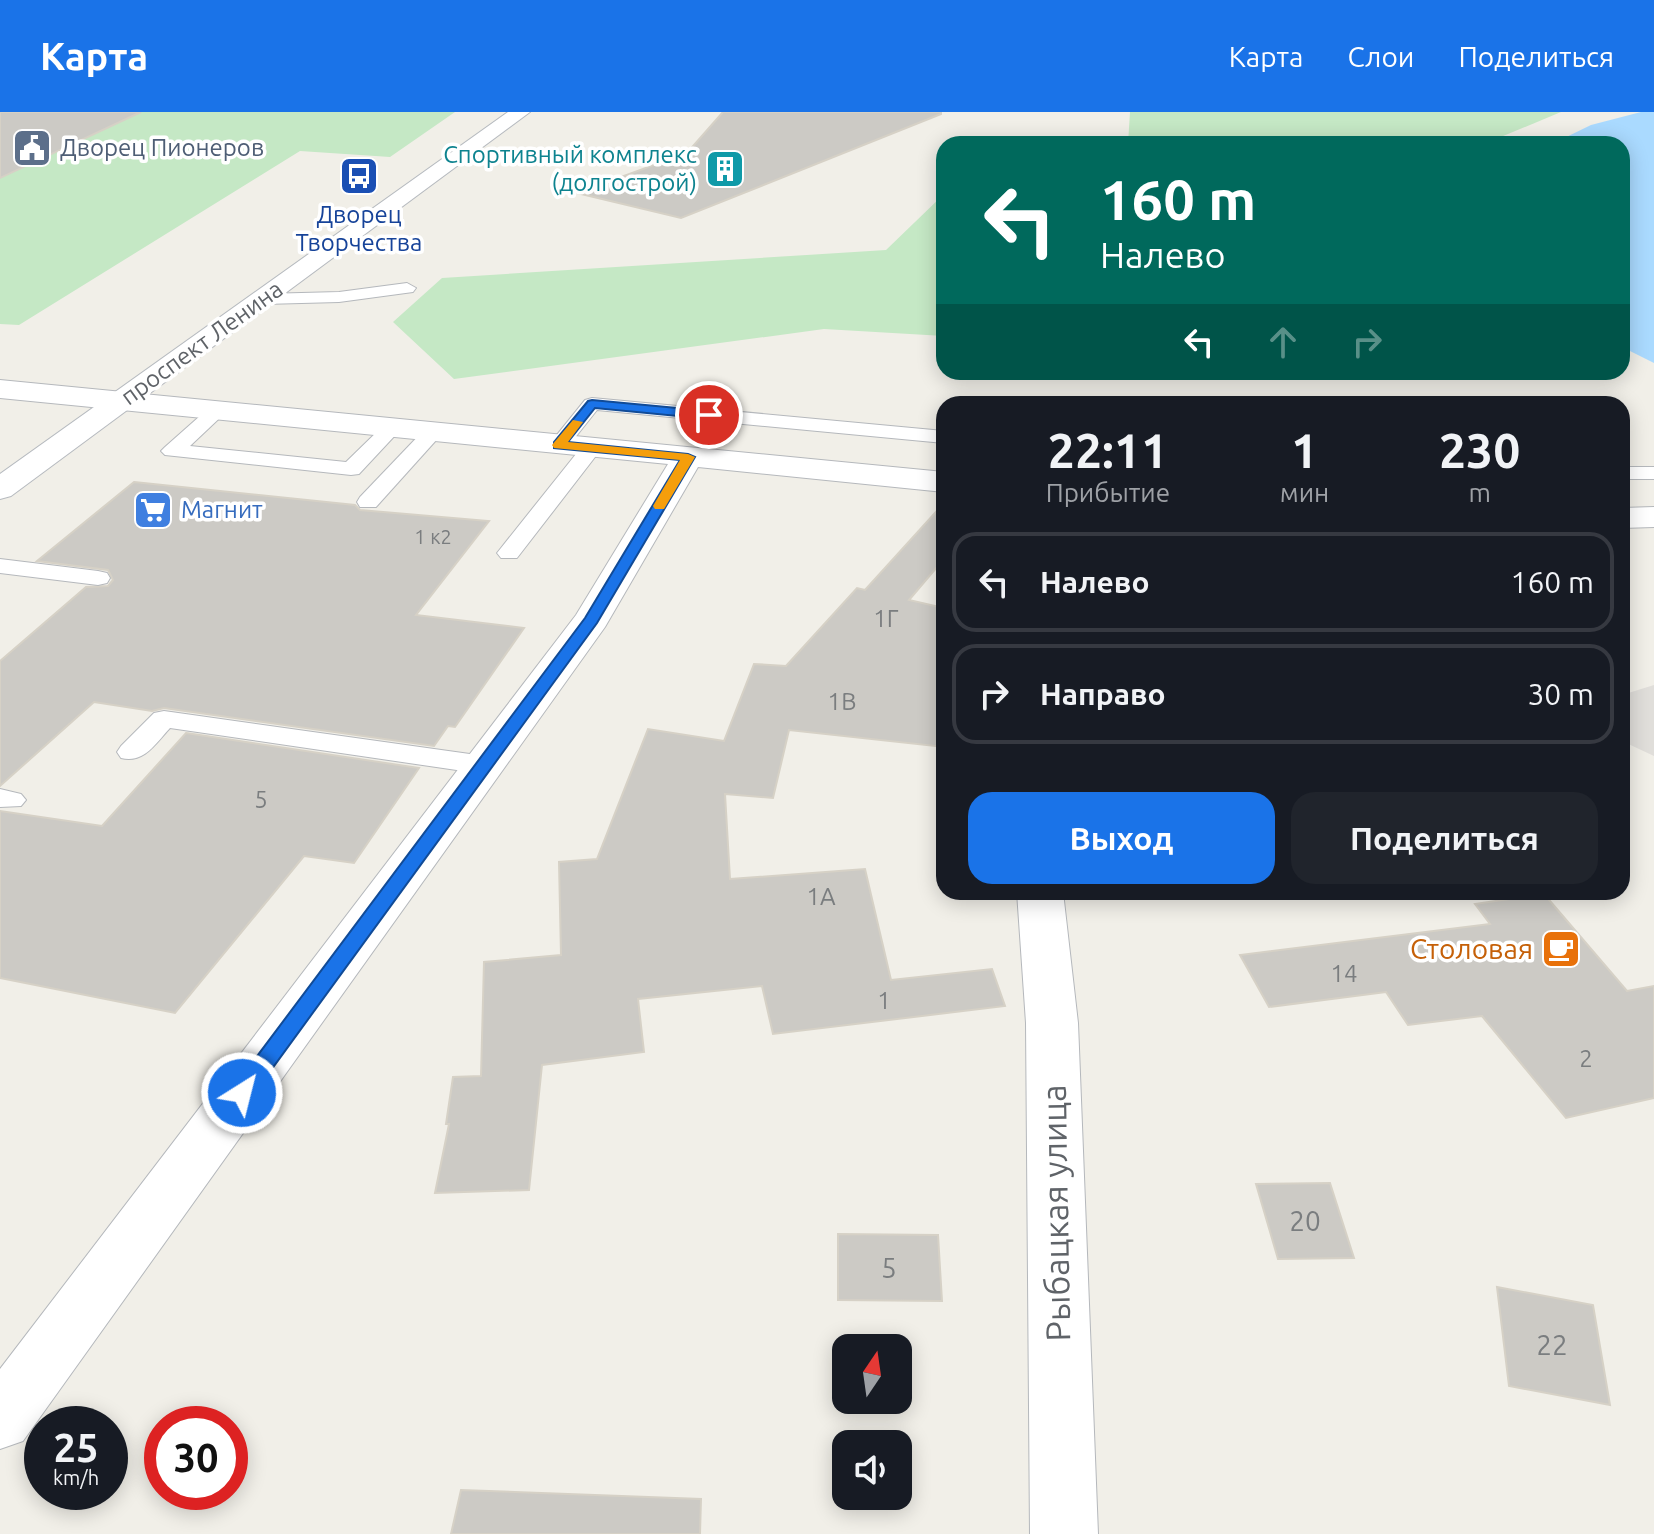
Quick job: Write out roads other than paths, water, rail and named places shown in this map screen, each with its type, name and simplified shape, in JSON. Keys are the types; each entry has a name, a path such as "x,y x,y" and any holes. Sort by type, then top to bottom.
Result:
{"street":[{"name":"проспект Ленина","path":"0,489 520,112"},
{"path":"0,389 936,481"},
{"path":"0,1420 592,619 688,457"},
{"path":"1630,518 1654,517"},
{"name":"Рыбацкая улица","path":"1041,900 1052,1023 1064,1534"}],"lane":[{"path":"264,299 366,295 407,288"},
{"path":"559,445 592,404 936,436"},
{"path":"216,412 172,451 351,469 391,429"},
{"path":"368,502 432,433"},
{"path":"509,553 591,448"},
{"path":"1630,473 1654,473"},
{"path":"0,566 98,578"},
{"path":"131,752 164,719 484,765"}],"water":[{"path":"1641,112 1654,112 1654,363 1630,351 1630,136 1568,136 1591,125"}],"place":[{"name":"Дворец Пионеров","path":"32,148"},
{"name":"Спортивный комплекс (долгострой)","path":"725,169"},
{"name":"Дворец Творчества","path":"359,176"},
{"name":"Магнит","path":"153,510"},
{"name":"Столовая","path":"1561,949"}]}
